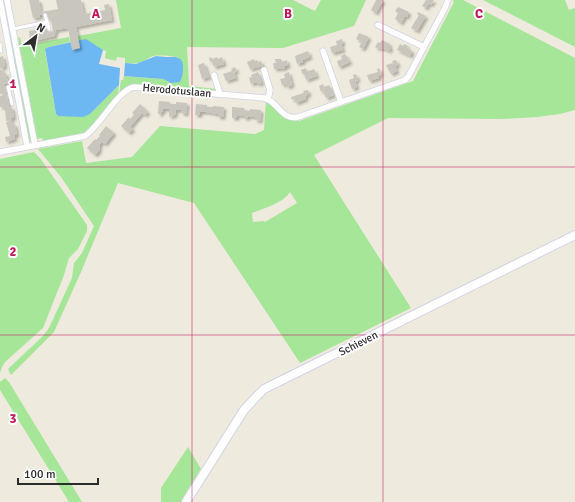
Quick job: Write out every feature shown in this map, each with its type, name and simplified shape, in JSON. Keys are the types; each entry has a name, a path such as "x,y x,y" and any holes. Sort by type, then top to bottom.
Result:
{"street":[{"path":"0,0 27,146"},
{"path":"7,0 35,145"},
{"path":"264,70 270,90 268,99 273,102 285,115 294,118 405,80 410,75 448,0"},
{"path":"378,25 424,47"},
{"path":"323,51 341,102"},
{"name":"Herodotuslaan","path":"214,75 220,94"},
{"name":"Herodotuslaan","path":"0,152 85,136 92,130 124,92 132,88 138,87 268,99"},
{"name":"Schieven","path":"186,502 244,410 264,389 575,235"}],"lane":[{"path":"45,15 49,29"},
{"path":"13,29 47,22"},
{"path":"2,51 0,43 8,41"},
{"path":"8,87 12,104"},
{"path":"10,96 18,94"}],"green space":[{"path":"116,0 293,0 315,11 321,0 366,0 354,26 283,48 187,47 189,86 217,89 215,91 135,84 126,88 119,94 121,80 123,80 124,76 163,79 171,83 179,58 170,56 153,56 140,62 125,63 125,58 117,57 116,61 105,58 106,51 78,41 78,36 121,28"},
{"path":"453,0 463,0 575,58 575,110 560,114 537,117 503,119 388,118 314,155 411,308 300,363 194,203 118,183 54,332 11,375 8,369 42,337 49,328 72,278 74,263 82,253 94,226 61,177 38,149 82,141 86,163 132,157 160,126 255,134 264,130 266,101 283,116 298,119 299,121 413,81 454,2","holes":["290,192 297,203 265,222 253,222 252,213 278,202"]},
{"path":"483,0 565,0 569,10 575,8 575,47"},
{"path":"8,30 10,30 31,140 30,142 29,142"},
{"path":"20,37 22,46 69,37 70,42 49,47 45,51 56,114 58,116 90,114 119,85 118,94 87,132 43,142 42,138 37,139 18,38"},
{"path":"34,152 40,158 87,225 87,231 78,249 69,258 64,275 43,328 5,362 0,373 0,159"},
{"path":"5,378 9,382 82,502 69,502 0,390 0,382"},
{"path":"188,447 201,469 181,502 161,502 161,488"}],"water":[{"path":"86,39 103,50 99,64 120,68 119,85 90,114 83,117 58,116 56,114 45,49"},
{"path":"156,56 176,57 182,61 183,69 180,82 171,83 163,79 124,76 125,63 136,64"}],"building":[{"path":"29,0 39,0 41,12 58,9 56,0 81,0 84,14 105,10 104,5 109,4 112,20 76,27 80,48 72,50 68,28 56,30 55,36 30,42 29,31 47,28 48,32 53,31 51,20 49,20 47,14 33,18"},
{"path":"376,0 383,0 376,13 371,10"},
{"path":"426,0 434,0 431,5 429,3 426,8 422,6"},
{"path":"398,7 409,12 407,17 405,16 401,23 395,19 398,13 395,11"},
{"path":"418,12 426,16 417,31 411,28 419,15 417,14"},
{"path":"359,33 369,37 363,49 359,47 362,42 356,39"},
{"path":"342,39 343,43 341,44 343,50 332,53 330,47 337,45 336,41"},
{"path":"382,40 390,44 389,47 391,47 389,51 375,47 378,42 380,43"},
{"path":"400,44 403,46 404,44 408,46 407,48 412,51 410,56 397,50"},
{"path":"308,51 310,57 297,64 295,56"},
{"path":"345,54 350,62 339,67 337,61 342,59 341,56"},
{"path":"3,56 5,66 0,69 0,57"},
{"path":"211,57 212,59 217,57 218,59 222,57 224,64 214,67 212,61 210,62 209,58"},
{"path":"254,59 258,62 261,61 263,66 250,69 247,62"},
{"path":"275,59 281,59 282,62 287,60 288,66 285,66 285,68 274,69 273,63 276,63"},
{"path":"396,60 398,65 395,66 397,71 391,74 386,65 393,63 392,61"},
{"path":"204,63 209,77 202,79 198,65"},
{"path":"235,67 237,71 234,72 236,78 226,81 223,74 232,71 231,69"},
{"path":"306,68 307,72 314,69 317,76 306,80 304,73 302,74 301,70"},
{"path":"379,68 381,74 379,75 379,78 369,81 367,75 378,72 377,69"},
{"path":"2,69 3,73 6,73 8,83 5,84 5,86 0,87 0,70"},
{"path":"258,72 262,83 257,84 257,82 251,84 249,78 252,77 251,75"},
{"path":"289,72 292,85 287,87 286,84 282,85 280,79 285,78 284,74"},
{"path":"356,74 358,80 355,81 357,87 352,89 349,80 354,78 353,75"},
{"path":"323,84 324,87 329,85 334,95 326,98 323,91 321,92 319,86"},
{"path":"6,86 7,93 0,94 0,87"},
{"path":"308,90 309,94 305,96 306,99 296,103 294,99 292,100 291,97 304,93 303,91"},
{"path":"7,94 9,108 12,107 14,118 6,121 5,109 0,107 0,96"},
{"path":"159,101 170,102 170,104 176,104 176,102 187,103 186,114 181,113 182,110 176,110 175,115 169,117 169,109 163,109 161,114 158,114"},
{"path":"140,104 148,112 145,115 142,113 130,127 133,129 129,133 121,126 129,117 130,119 132,117 134,114 132,113"},
{"path":"196,104 207,105 207,107 224,107 223,117 218,117 218,114 206,112 200,112 200,115 195,115"},
{"path":"232,107 244,108 244,110 249,111 250,109 261,110 260,121 255,120 255,117 248,116 248,118 244,118 244,116 237,115 237,118 232,118"},
{"path":"12,121 12,125 15,124 17,135 14,135 15,139 6,142 5,137 10,136 6,122"},
{"path":"106,126 114,133 105,144 102,142 100,144 99,151 95,155 87,148 100,136 99,135"}]}
